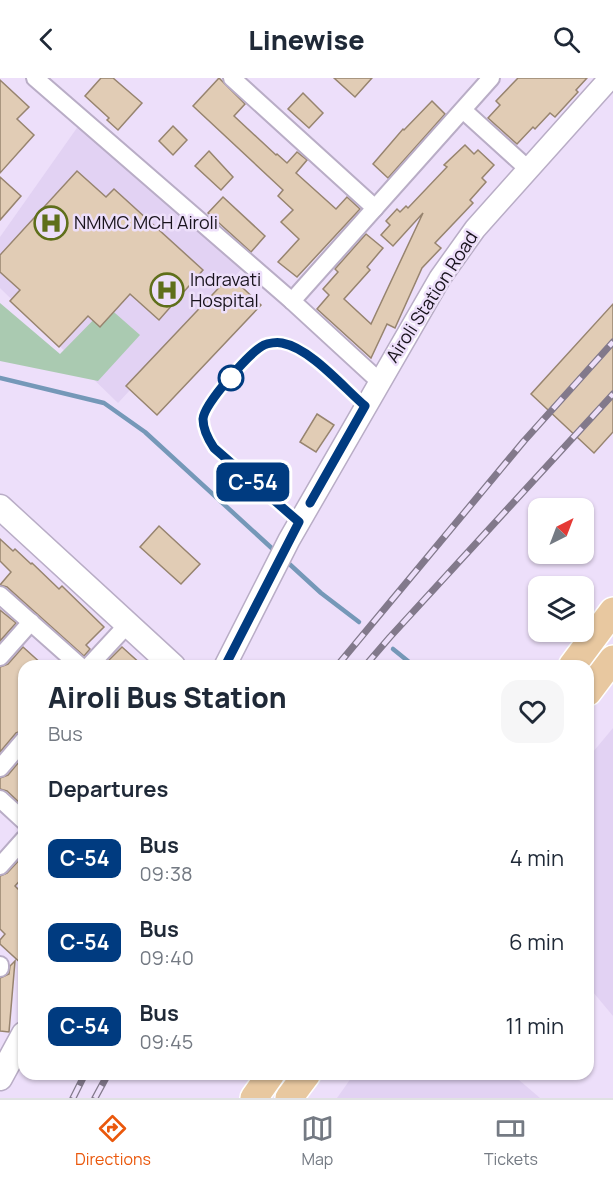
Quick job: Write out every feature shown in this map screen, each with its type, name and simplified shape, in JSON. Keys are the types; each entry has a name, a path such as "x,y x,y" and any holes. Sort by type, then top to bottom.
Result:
{"main road":[{"path":"0,507 166,660"},
{"path":"576,660 613,611"},
{"path":"594,684 613,659"},
{"path":"0,1078 18,1045"},
{"path":"254,1098 267,1080"},
{"path":"289,1098 302,1080"}],"street":[{"path":"35,78 292,301 379,381"},
{"path":"232,78 375,208"},
{"path":"292,301 491,78"},
{"name":"Airoli Station Road","path":"228,660 289,540 440,278 475,229 610,78"},
{"path":"463,110 528,169"},
{"path":"0,595 73,660"},
{"path":"0,657 31,622"},
{"path":"95,660 127,625"},
{"path":"0,768 18,747"},
{"path":"0,799 18,816"},
{"path":"0,866 18,846"}],"shaded area":[{"path":"79,125 247,263 118,403 0,288 0,237"},
{"path":"613,728 613,1016 594,993 594,751"},
{"path":"350,1080 519,1080 540,1098 337,1098"}],"green space":[{"path":"0,303 60,354 107,306 140,335 98,381 0,361"}],"building":[{"path":"101,78 113,78 142,103 118,130 107,120 109,118 85,96"},
{"path":"219,78 245,104 234,116 287,163 297,152 307,160 296,173 336,209 347,197 360,209 297,277 278,262 299,239 281,222 293,210 278,196 283,190 193,106"},
{"path":"334,78 372,78 355,97"},
{"path":"518,78 587,78 576,90 578,92 555,117 550,113 517,144 488,118 500,105 496,101"},
{"path":"0,80 29,107 17,119 34,135 0,173"},
{"path":"303,93 323,113 309,128 288,109"},
{"path":"432,101 445,114 388,178 373,164 403,129"},
{"path":"173,126 187,140 173,155 159,141"},
{"path":"465,145 474,154 478,150 494,165 482,178 486,182 470,200 473,203 435,243 441,248 422,268 395,328 387,324 371,358 317,309 329,295 323,289 338,272 335,269 366,234 383,248 367,267 370,270 344,299 371,324 423,213 393,246 381,235 390,225 386,221 397,209 400,212 406,206 408,208 447,167 444,165"},
{"path":"209,151 233,177 221,190 195,166"},
{"path":"77,171 106,197 114,189 203,270 159,320 130,294 100,327 88,316 59,347 10,301 20,290 0,272 0,255"},
{"path":"0,177 21,196 0,220"},
{"path":"223,197 265,236 251,252 208,213"},
{"path":"230,276 261,305 157,415 126,386"},
{"path":"613,304 613,432 594,453 531,394"},
{"path":"317,414 334,425 316,452 300,442"},
{"path":"159,526 200,564 181,584 140,547"},
{"path":"0,539 32,563 59,589 62,586 104,627 86,645 90,649 84,656 7,587 0,585 11,572 0,561"},
{"path":"0,610 16,623 0,641"},
{"path":"23,647 37,660 18,660 18,732 0,752 0,667 8,664"},
{"path":"122,647 136,660 109,660"},
{"path":"18,763 18,801 7,791 0,789 0,778 8,775"},
{"path":"18,861 18,883 15,886 18,889 18,960 0,944 5,934 0,929 0,876 7,873"},
{"path":"15,961 9,1032 0,1031 0,978 9,974 10,966"}],"waterway":[{"path":"0,378 104,403 145,432 277,553"},
{"path":"285,560 321,593 359,622"},
{"path":"393,649 407,660"}],"railway":[{"path":"342,660 524,441 613,342"},
{"path":"370,660 613,394"},
{"path":"73,1098 82,1080"},
{"path":"95,1098 105,1080"}],"bus line":[{"name":"C-54","path":"228,660 299,522 214,448 206,435 203,417 211,402 249,357 264,344 279,342 294,347 316,362 365,406 310,503"}],"place":[{"name":"NMMC MCH Airoli","path":"51,223"},
{"name":"Indravati Hospital","path":"167,290"}]}
